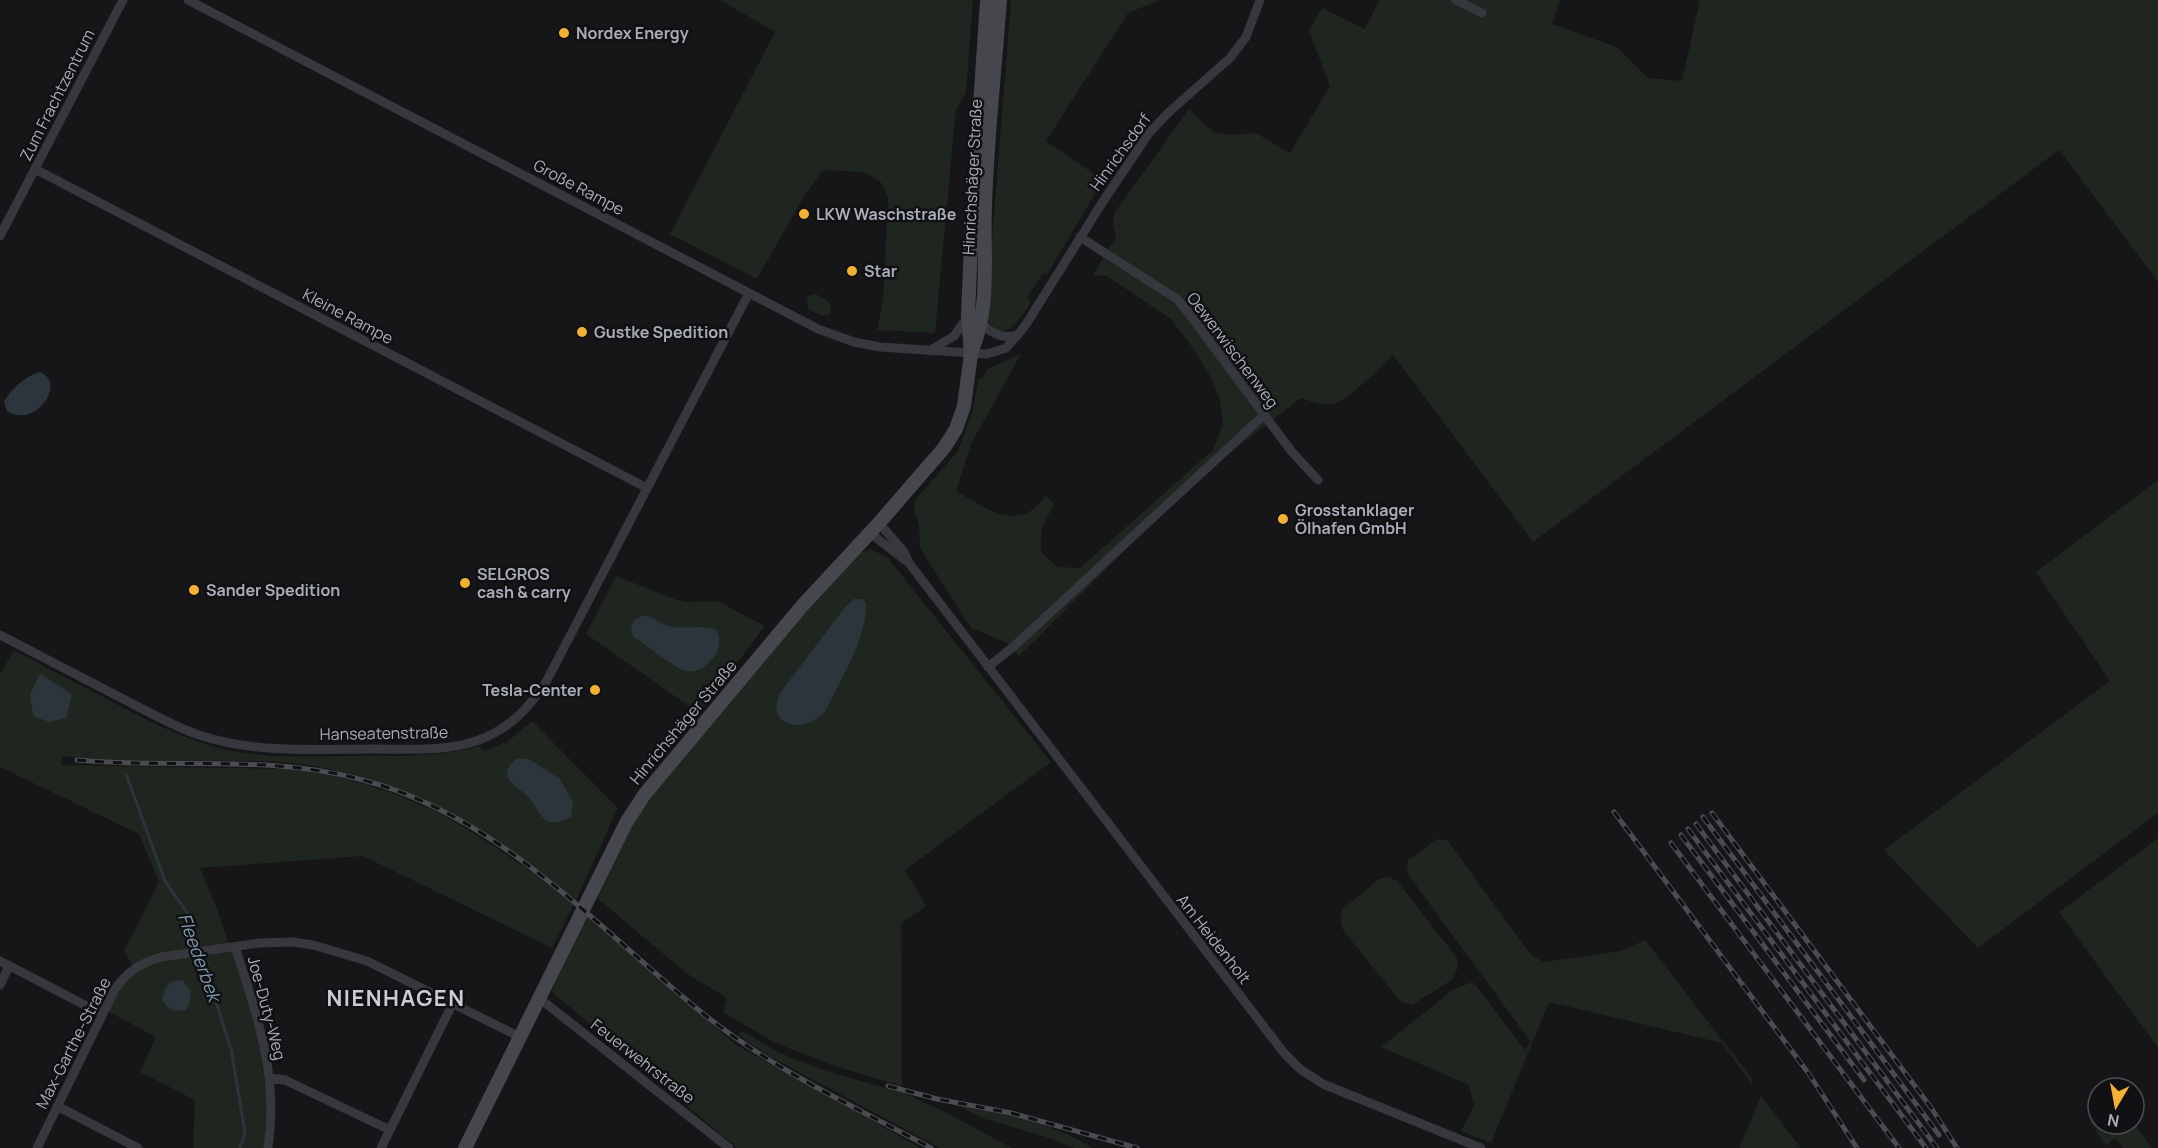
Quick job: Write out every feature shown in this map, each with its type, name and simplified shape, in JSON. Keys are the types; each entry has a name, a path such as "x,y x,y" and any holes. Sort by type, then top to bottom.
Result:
{"main road":[{"name":"Hinrichshäger Straße","path":"465,1148 626,823 644,795 802,606 875,528 950,439 963,406 970,354 968,315 972,223 987,0"},
{"name":"Hinrichshäger Straße","path":"970,354 979,336 981,322 985,261 985,206 1000,0"}],"street":[{"name":"Zum Frachtzentrum","path":"0,236 123,0"},
{"name":"Große Rampe","path":"188,0 818,329 839,338 867,345 970,354"},
{"name":"Hinrichsdorf","path":"970,354 996,353 1006,348 1018,335 1149,133 1230,58 1250,28 1260,0"},
{"path":"1456,0 1482,13"},
{"name":"Kleine Rampe","path":"35,170 647,489"},
{"name":"Oewerwischenweg","path":"1080,237 1177,299 1315,482"},
{"name":"Hanseatenstraße","path":"0,634 172,724 223,742 286,749 438,748 463,746 489,736 513,722 535,699 546,682 749,293"},
{"path":"929,351 954,336 968,315"},
{"path":"981,322 997,335 1011,337 1018,335"},
{"path":"988,668 1264,415"},
{"name":"Am Heidenholt","path":"875,528 909,563 1284,1053 1300,1069 1323,1084 1481,1148"},
{"name":"Max-Garthe-Straße","path":"37,1148 115,989 123,977 146,962 161,957 259,943 292,942 337,951 366,961 520,1037"},
{"name":"Joe-Duty-Weg","path":"235,947 259,1022 270,1078 268,1148"},
{"path":"0,984 5,963 102,1014"},
{"name":"Feuerwehrstraße","path":"539,998 729,1148"},
{"path":"381,1148 453,1003"},
{"path":"270,1078 285,1080 390,1130"},
{"path":"57,1106 138,1148"}],"shaded area":[{"path":"720,0 973,0 966,93 956,109 935,333 877,330 883,301 888,198 881,182 864,172 826,170 820,174 803,198 757,279 670,234 775,32"},
{"path":"1011,0 1160,0 1128,13 1046,141 1103,180 1047,275 1043,273 1027,298 1031,301 1027,308 1010,328 998,331 986,316"},
{"path":"1379,0 1560,0 1552,24 1617,47 1648,78 1682,81 1700,0 2158,0 2158,282 2059,150 1533,542 1393,355 1382,367 1339,402 1325,404 1301,398 1236,448 1145,530 1019,656 1007,643 971,628 920,548 919,524 914,510 915,500 958,451 973,410 978,380 988,369 1021,354 971,444 956,491 983,507 1003,515 1013,516 1023,515 1032,510 1046,496 1054,503 1041,531 1041,552 1058,567 1080,568 1213,450 1223,424 1220,400 1208,372 1171,319 1107,276 1093,275 1116,237 1113,224 1115,212 1189,109 1213,132 1233,135 1256,133 1290,153 1330,86 1309,31 1322,8 1365,29"},
{"path":"816,294 829,302 831,309 829,315 823,316 808,309 807,299 810,295"},
{"path":"39,372 47,377 50,385 45,402 28,414 18,415 7,411 4,402 10,392 24,380"},
{"path":"2158,480 2158,813 1978,948 1884,850 2110,681 2036,572"},
{"path":"871,549 888,558 1051,762 905,870 926,906 901,924 902,1086 838,1067 773,1042 723,1012 727,998 686,973 596,897 649,795 708,723 857,554"},
{"path":"616,576 686,602 717,601 765,626 699,713 586,634"},
{"path":"854,599 862,599 866,603 862,630 852,658 826,710 809,723 790,724 778,714 777,705 780,693 845,607"},
{"path":"645,615 672,627 717,630 718,651 708,663 698,670 690,672 681,669 633,637 631,629 633,623 637,618"},
{"path":"14,650 171,731 238,752 300,757 406,756 451,752 480,746 483,751 507,742 532,721 618,808 576,900 511,851 444,811 410,794 335,770 283,762 134,760 62,756 61,765 289,769 330,775 364,784 442,814 551,885 574,904 552,948 363,856 200,868 217,909 250,1005 260,1045 267,1103 264,1148 193,1148 195,1100 140,1072 156,1037 107,1011 122,982 135,970 124,951 159,882 139,834 0,767 0,674"},
{"path":"40,674 72,694 66,718 49,722 33,716 30,694"},
{"path":"516,759 529,759 560,779 573,802 571,817 554,822 543,817 530,799 508,777 507,772"},
{"path":"2158,838 2158,1048 2059,912"},
{"path":"1437,839 1447,840 1531,955 1544,962 1621,951 1645,940 1753,1080 1752,1085 1722,1043 1549,1002 1491,1143 1461,1131 1474,1106 1469,1085 1381,1047 1454,989 1473,982 1525,1050 1530,1041 1407,873 1408,860"},
{"path":"1389,877 1397,881 1457,958 1458,967 1453,979 1412,1005 1400,1001 1343,930 1340,918 1343,909 1379,879"},
{"path":"587,916 736,1045 921,1148 737,1148 552,992"},
{"path":"182,980 191,991 190,1001 186,1010 173,1011 162,999 170,982"},
{"path":"742,1031 782,1054 829,1072 903,1093 943,1111 1012,1148 940,1148 769,1056 738,1035"},
{"path":"1761,1096 1801,1148 1739,1148"},
{"path":"962,1107 997,1113 1046,1126 1092,1148 1074,1148 982,1118"},
{"path":"2100,1136 2143,1136 2152,1148 2123,1148 2115,1138 2106,1146"}],"waterway":[{"name":"Fleederbek","path":"126,774 165,881 188,914 231,1049 245,1133 240,1148"}],"railway":[{"path":"77,760 292,767 363,780 412,797 458,819 544,877 701,1012 755,1051 931,1148"},
{"path":"1614,812 1809,1074 1857,1148"},
{"path":"1712,813 1932,1109 1957,1148"},
{"path":"1703,817 1939,1135"},
{"path":"1696,824 1937,1148"},
{"path":"1688,829 1926,1148"},
{"path":"1681,835 1864,1080"},
{"path":"1671,843 1899,1148"},
{"path":"888,1086 937,1099 1011,1113 1137,1148"}],"place":[{"name":"Nordex Energy","path":"564,33"},
{"name":"LKW Waschstraße","path":"804,214"},
{"name":"Star","path":"852,271"},
{"name":"Gustke Spedition","path":"582,332"},
{"name":"Grosstanklager Ölhafen GmbH","path":"1283,519"},
{"name":"SELGROS cash & carry","path":"465,583"},
{"name":"Sander Spedition","path":"194,590"},
{"name":"Tesla-Center","path":"595,690"}],"district":[{"name":"NIENHAGEN","path":"396,998"}]}
